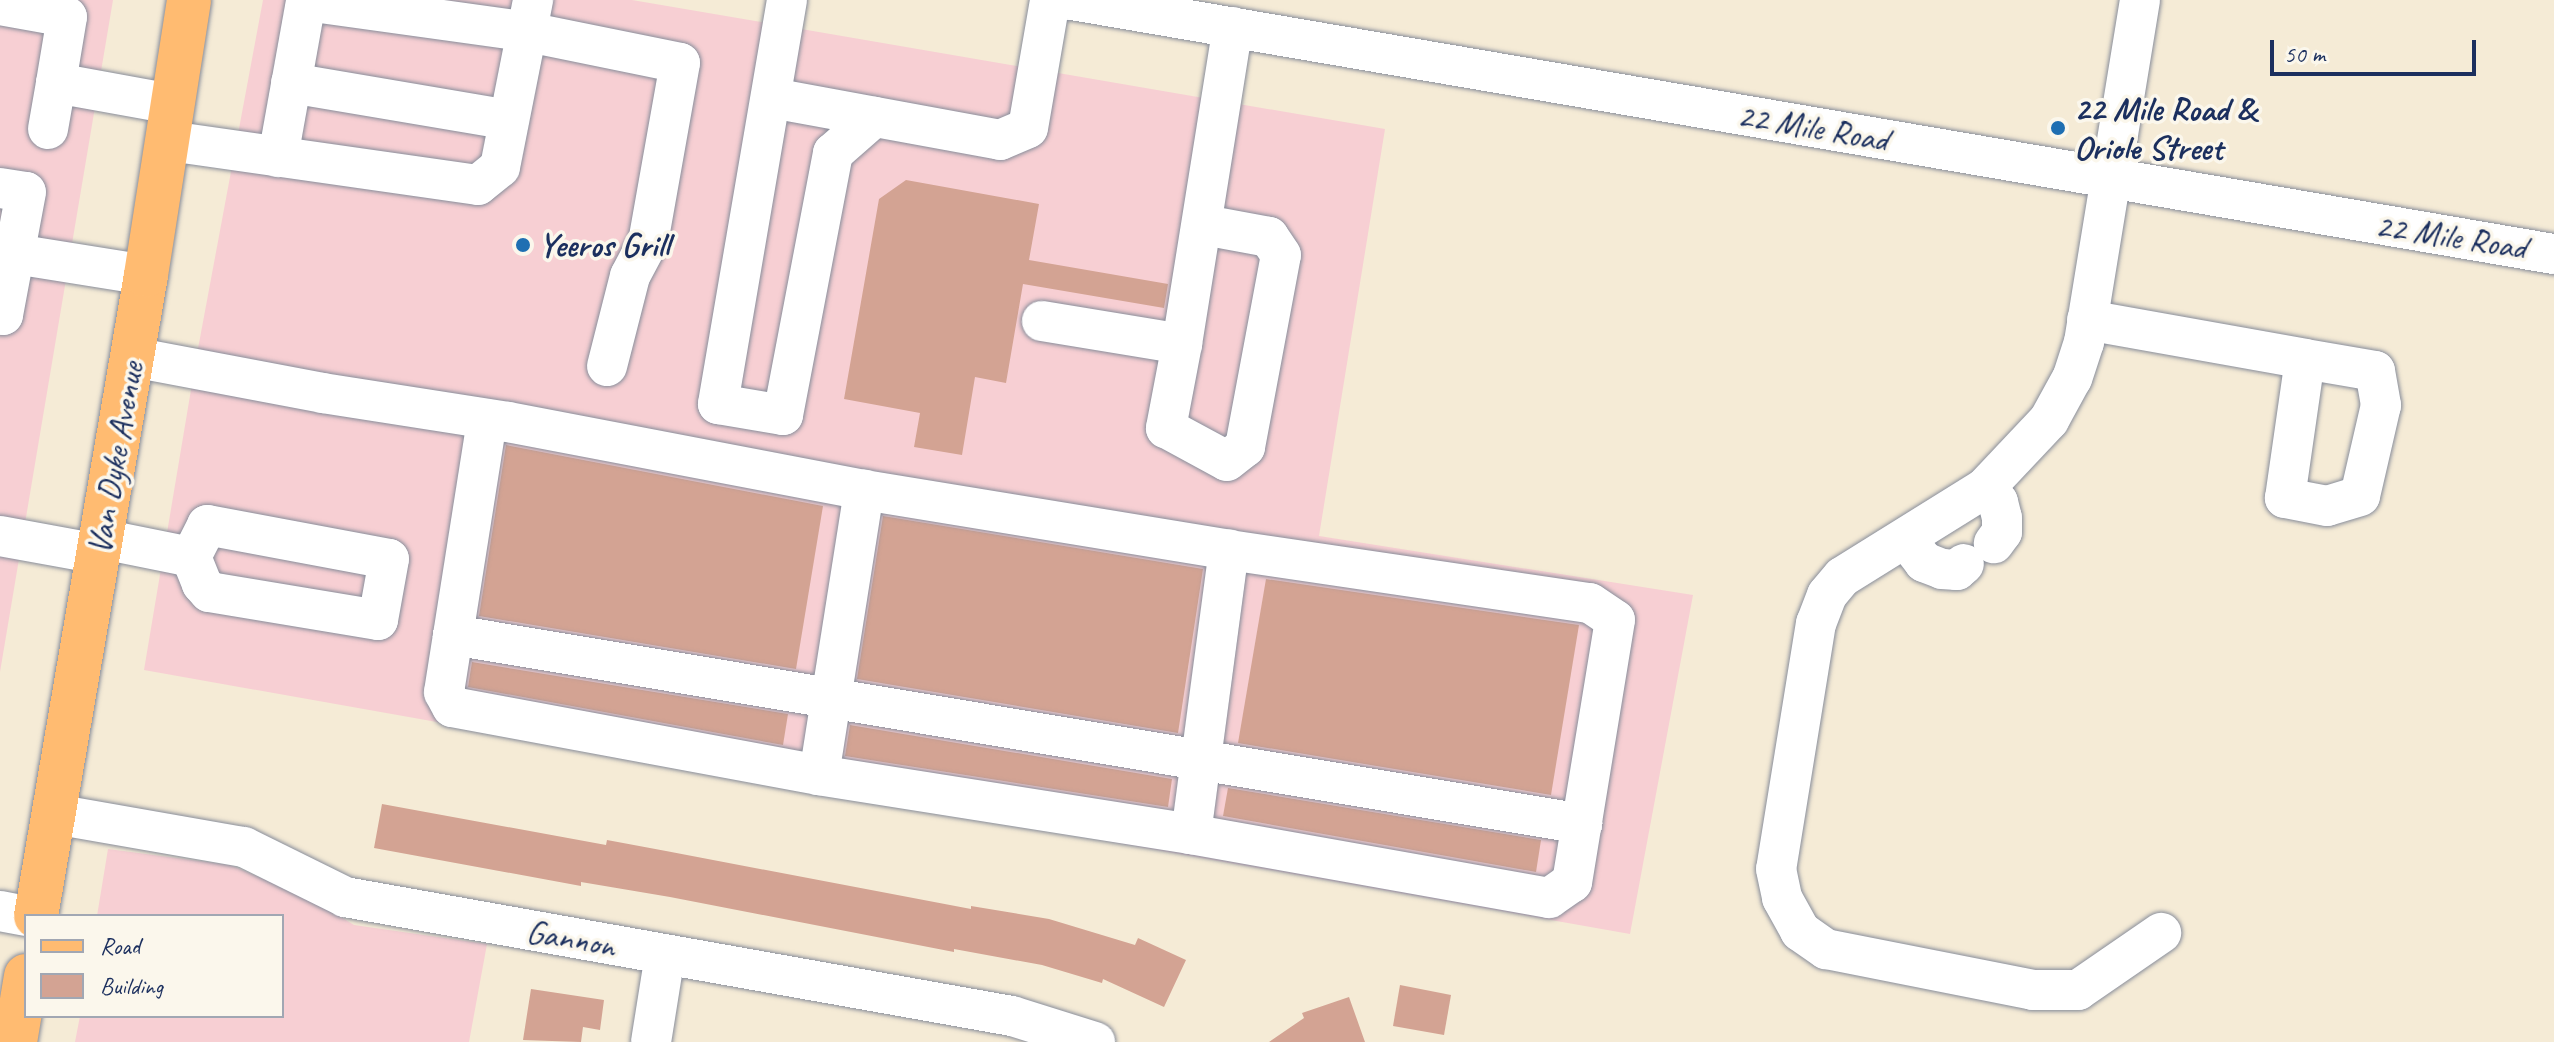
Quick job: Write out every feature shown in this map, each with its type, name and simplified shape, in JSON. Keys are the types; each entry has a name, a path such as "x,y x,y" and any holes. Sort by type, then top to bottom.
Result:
{"main road":[{"name":"Van Dyke Avenue","path":"36,914 133,357 189,0"},
{"path":"15,1042 24,988"}],"street":[{"path":"787,0 718,404 783,415 833,153 874,117"},
{"path":"772,98 1000,140 1028,128 1050,0"},
{"name":"22 Mile Road","path":"1072,0 2554,254"},
{"path":"2140,0 2108,178 2087,320 2072,378 2049,420 1985,488 1907,540 1842,577 1827,595 1816,623 1776,869 1782,898 1800,931 1826,949 2033,990 2078,990 2161,933"},
{"path":"278,157 306,1 531,16 680,63 648,242 630,276 607,366"},
{"path":"16,4 69,9 48,129"},
{"path":"56,83 278,157 478,185 500,167 531,16"},
{"path":"1204,225 1269,237 1281,255 1245,447 1227,461 1166,428 1204,225 1233,27"},
{"path":"291,83 509,120"},
{"path":"0,188 26,192 3,315 0,314"},
{"path":"15,254 146,275"},
{"path":"2087,320 2305,359"},
{"path":"1042,321 1182,344"},
{"path":"133,357 487,419 864,490 1229,550 1590,603 1615,620 1572,882 1549,898 1191,834 819,775 452,707 444,692 487,419"},
{"path":"1907,540 1924,562 1942,569 1957,570 2002,532 1998,502 1985,488"},
{"path":"819,775 864,490"},
{"path":"0,536 191,557"},
{"path":"1191,834 1229,550"},
{"path":"453,635 1582,824"},
{"name":"Gannon","path":"54,814 244,847 345,897 665,955 993,1028 1095,1042"},
{"path":"0,911 24,916"},
{"path":"651,1042 665,955"}],"shaded area":[{"path":"0,0 113,0 0,672"},
{"path":"263,0 632,0 1385,129 1319,536 1693,595 1630,934 144,670 197,354"},
{"path":"108,849 230,865 310,898 354,925 487,944 469,1042 75,1042 80,1018 284,1018 284,914 97,914"}],"building":[{"path":"906,180 1039,204 1029,260 1168,284 1164,308 1023,284 1006,383 975,377 962,455 914,447 920,413 844,399 879,199"},
{"path":"506,445 823,506 796,669 479,616"},
{"path":"883,516 1203,569 1178,733 857,679"},
{"path":"1266,579 1579,625 1551,795 1238,743"},
{"path":"472,662 788,714 783,745 468,687"},
{"path":"850,725 1172,779 1168,807 845,756"},
{"path":"1228,788 1541,840 1536,872 1223,816"},
{"path":"382,804 606,845 607,840 971,909 971,906 1049,919 1135,945 1138,938 1186,960 1164,1007 1103,979 1102,983 1042,965 954,949 954,952 670,897 581,882 581,886 374,848"},
{"path":"1400,985 1451,995 1444,1035 1393,1026"},
{"path":"531,989 604,1000 600,1030 583,1027 581,1042 523,1040"},
{"path":"1349,997 1365,1042 1269,1042 1304,1018 1302,1013"}],"place":[{"name":"22 Mile Road & Oriole Street","path":"2058,128"},
{"name":"Yeeros Grill","path":"523,245"}]}
